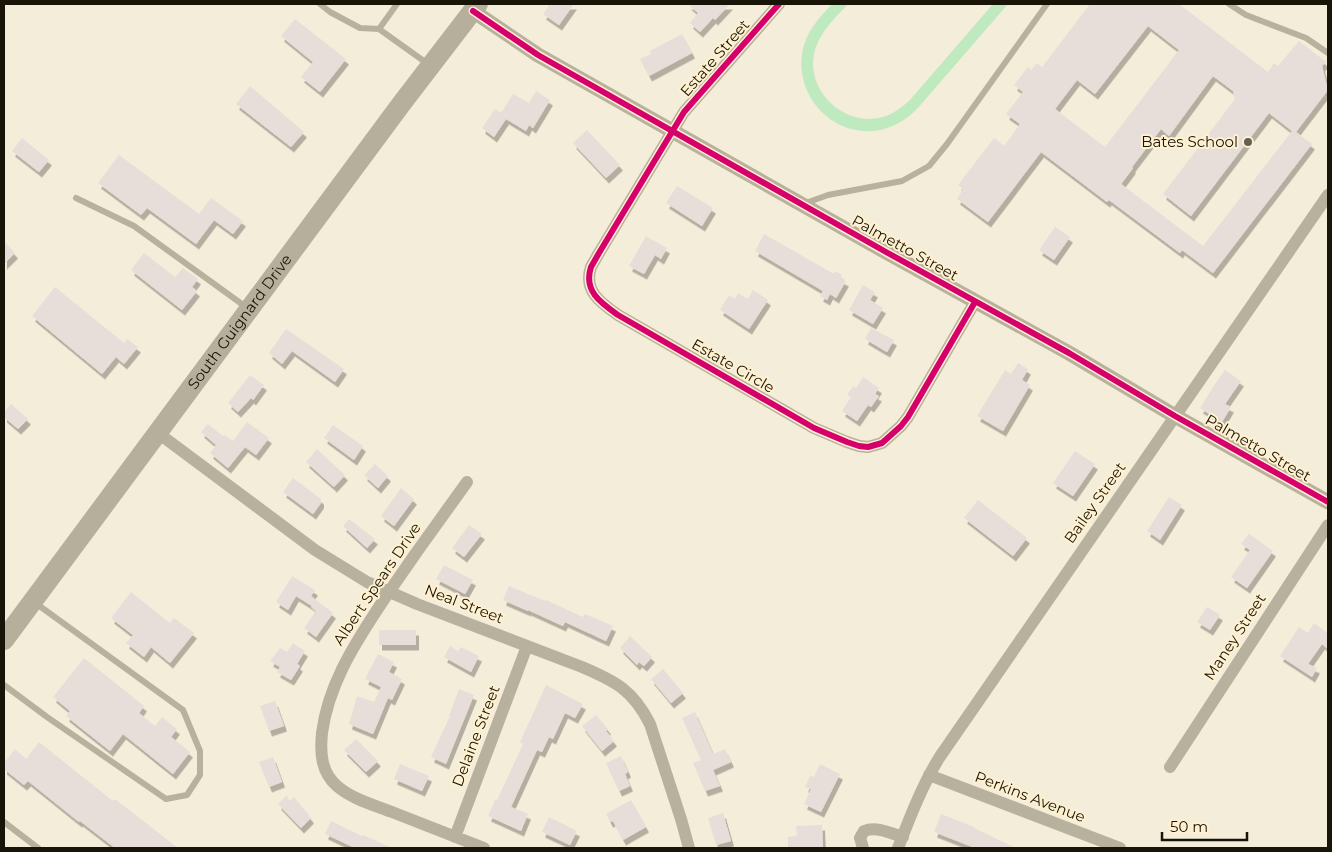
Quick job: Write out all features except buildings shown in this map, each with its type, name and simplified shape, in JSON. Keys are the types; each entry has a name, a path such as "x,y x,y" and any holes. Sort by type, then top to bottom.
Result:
{"highway":[{"name":"South Guignard Drive","path":"4,640 474,7"}],"street":[{"name":"Estate Street","path":"673,131 684,112 779,4"},
{"name":"Palmetto Street","path":"474,7 538,55 975,302 1069,353 1175,416 1328,502"},
{"name":"Estate Circle","path":"673,131 599,252 589,274 592,290 596,298 603,305 618,315 814,428 859,446 868,447 882,443 902,426 908,417 975,302"},
{"name":"Bailey Street","path":"863,848 860,838 864,831 870,828 877,828 901,842 929,776 950,742 1328,195"},
{"name":"Neal Street","path":"158,433 321,554 367,582 417,604 607,678 623,687 633,698 650,724 689,848"},
{"name":"Albert Spears Drive","path":"467,482 388,591 359,636 331,693 326,711 322,756 324,767 329,777 337,786 357,798 484,848"},
{"name":"Maney Street","path":"1170,767 1328,526"},
{"name":"Delaine Street","path":"455,837 527,646"},
{"name":"Perkins Avenue","path":"929,776 1120,848"}],"lane":[{"path":"320,4 330,12 360,28 379,29 431,66"},
{"path":"379,29 396,4"},
{"path":"802,204 828,195 902,181 929,166 947,144 1047,4"},
{"path":"1229,4 1246,14 1306,38 1328,53"},
{"path":"76,198 134,226 250,309"},
{"path":"4,684 47,717 166,799 187,796 200,775 200,751 183,710 33,601"},
{"path":"4,822 38,848"}],"green space":[{"path":"832,4 848,4 830,24 816,47 813,62 815,76 820,90 840,110 853,116 868,119 887,116 906,104 993,4 1008,4 917,109 897,124 874,131 857,130 841,125 828,117 816,106 808,93 803,78 801,61 806,39 816,23"}],"cycle path":[{"path":"779,4 684,112 591,267 589,283 595,296 618,315 814,428 847,442 868,447 882,443 908,417 975,302"},
{"path":"473,11 538,55 1069,353 1175,416 1328,502"}],"place":[{"name":"Bates School","path":"1248,142"}]}
